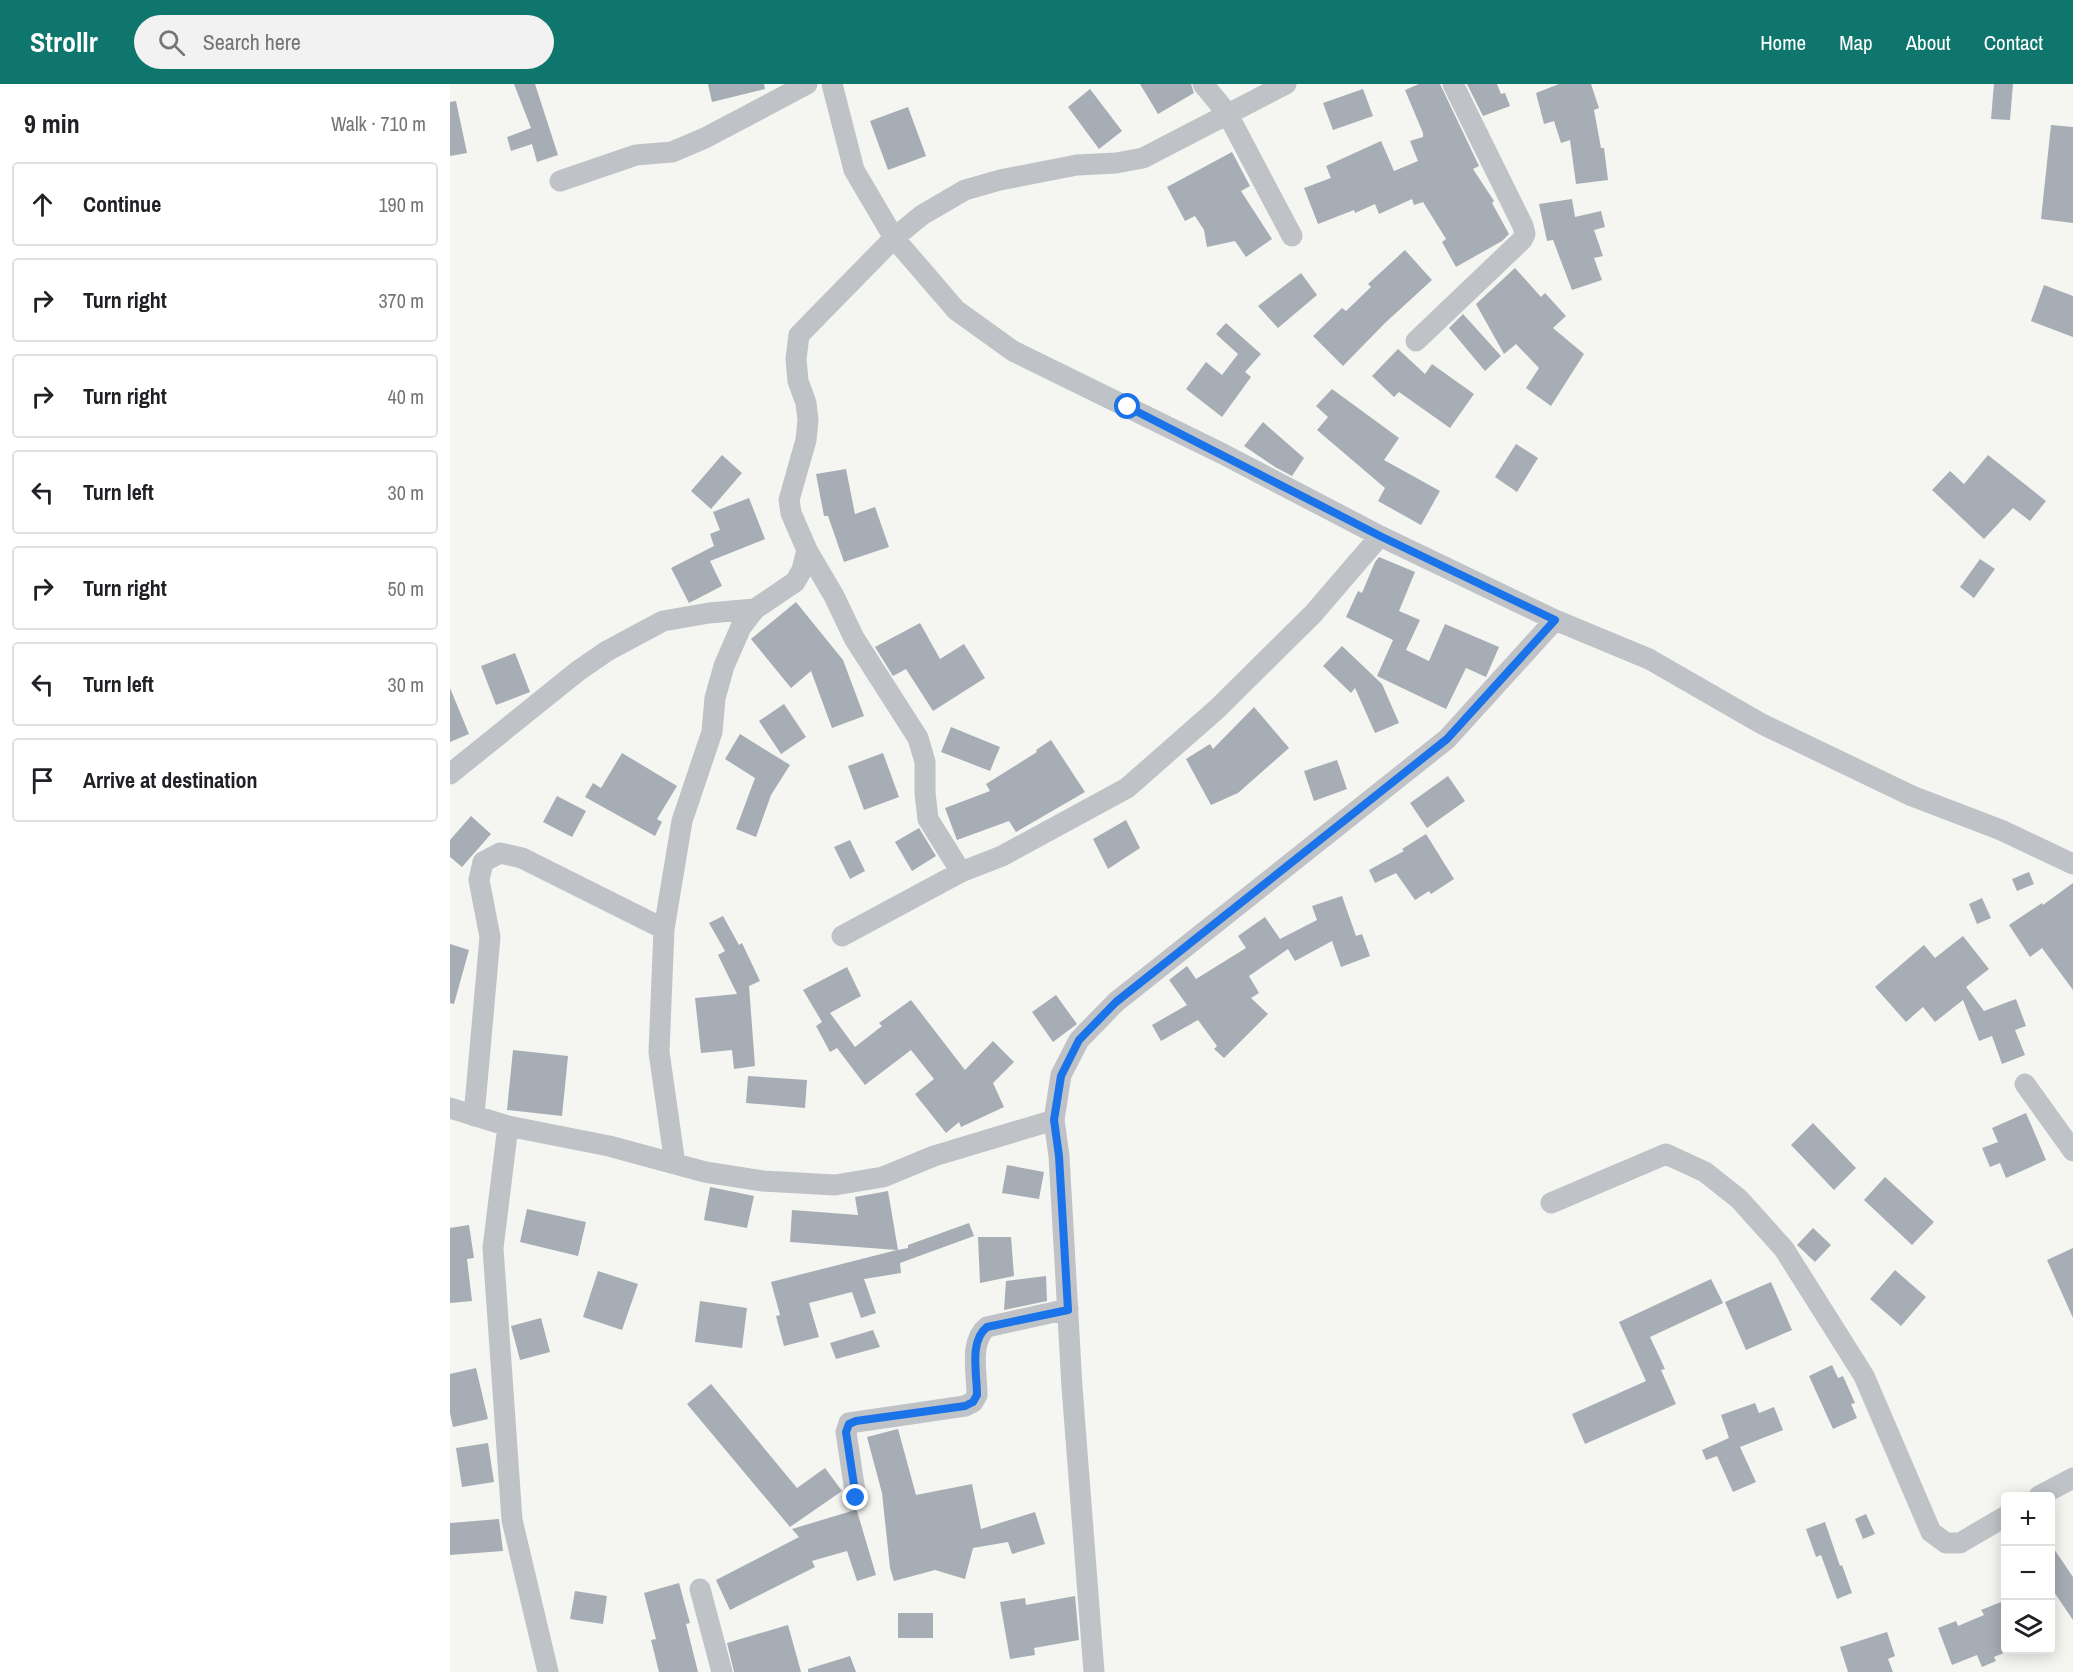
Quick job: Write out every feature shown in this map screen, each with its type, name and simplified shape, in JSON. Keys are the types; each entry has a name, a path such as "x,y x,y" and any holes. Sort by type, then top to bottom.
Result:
{"street":[{"path":"560,181 636,155 672,152 705,138 807,84"},
{"path":"832,84 854,170 894,238 956,310 1013,351 1223,454 1380,536 1555,620 1649,659 1762,724 1911,796 2001,830 2073,864"},
{"path":"1203,84 1227,113 1292,236"},
{"path":"961,872 928,819 925,762 918,738 854,638 834,596 807,550 791,513 789,500 806,440 808,420 806,403 798,381 796,359 799,335 894,238 922,215 965,190 1000,180 1077,165 1116,164 1143,158 1286,84"},
{"path":"1416,341 1522,240 1525,234 1453,84"},
{"path":"842,936 961,872 1002,856 1127,788 1217,709 1313,614 1380,536"},
{"path":"675,1164 659,1052 664,929 682,821 712,732 715,698 724,666 741,627 755,609 795,582 802,570 807,550"},
{"path":"450,774 578,671 607,651 663,621 709,613 755,609"},
{"path":"1094,1672 1072,1387 1059,1156 1054,1120 1061,1076 1079,1040 1116,1002 1447,739 1555,620"},
{"path":"474,1116 490,937 479,880 483,862 500,853 522,858 664,929"},
{"path":"2025,1084 2073,1151"},
{"path":"450,1108 508,1126 609,1146 705,1172 763,1181 835,1185 883,1177 934,1156 1054,1120"},
{"path":"508,1126 493,1248 512,1520 548,1672"},
{"path":"1551,1203 1665,1154 1705,1172 1739,1199 1784,1249 1864,1377 1931,1532 1946,1543 1960,1543 2001,1519"},
{"path":"856,1498 846,1432 849,1424 856,1421 965,1406 973,1402 977,1395 976,1342 980,1332 987,1327 1068,1310"},
{"path":"2047,1492 2073,1478"},
{"path":"700,1589 722,1672"}],"building":[{"path":"514,84 535,84 558,155 537,162 532,144 511,151 507,137 531,128"},
{"path":"708,84 764,84 765,89 712,102"},
{"path":"1140,84 1191,84 1194,93 1158,114"},
{"path":"1419,84 1440,84 1479,166 1473,169 1494,201 1492,203 1509,234 1502,241 1456,267 1442,242 1446,239 1423,202 1414,205 1412,199 1379,214 1375,204 1355,213 1354,210 1318,224 1304,188 1331,178 1326,166 1381,141 1394,171 1418,161 1410,141 1423,137 1423,133 1405,90"},
{"path":"1467,84 1497,84 1501,94 1505,93 1510,106 1483,116"},
{"path":"1559,84 1591,84 1599,108 1594,110 1601,148 1604,148 1608,180 1576,184 1570,140 1561,143 1554,121 1544,124 1536,93"},
{"path":"1994,84 2013,84 2010,120 1991,119"},
{"path":"1090,89 1122,131 1099,149 1068,107"},
{"path":"1363,89 1373,116 1333,130 1323,103"},
{"path":"456,101 467,153 450,156 450,102"},
{"path":"908,107 926,156 888,170 870,121"},
{"path":"2051,125 2073,127 2073,223 2041,219"},
{"path":"1232,152 1250,186 1241,191 1272,239 1246,257 1235,241 1207,247 1204,230 1195,216 1185,221 1167,187"},
{"path":"1572,199 1575,217 1601,211 1605,227 1594,230 1603,256 1594,258 1602,280 1572,290 1553,240 1547,241 1539,204"},
{"path":"1405,250 1432,280 1343,366 1313,336 1342,308 1346,311 1371,287 1368,284"},
{"path":"1515,268 1541,297 1545,293 1566,316 1553,328 1584,354 1551,406 1526,388 1539,368 1516,344 1504,354 1476,304"},
{"path":"1301,273 1317,295 1278,328 1258,306"},
{"path":"2044,285 2073,296 2073,337 2031,321"},
{"path":"1463,314 1501,356 1485,371 1449,328"},
{"path":"1226,323 1261,354 1245,372 1251,377 1222,417 1186,389 1206,362 1222,375 1238,354 1216,334"},
{"path":"1398,349 1425,374 1432,364 1474,394 1450,428 1399,392 1394,397 1372,376"},
{"path":"1332,389 1399,438 1384,460 1440,491 1421,525 1378,501 1385,488 1317,430 1328,417 1316,406"},
{"path":"1263,422 1304,458 1292,476 1244,446"},
{"path":"1516,444 1538,458 1517,492 1495,477"},
{"path":"722,455 742,473 711,509 691,491"},
{"path":"1988,455 2046,501 2030,521 2013,508 1984,539 1932,490 1950,471 1964,484"},
{"path":"846,469 855,514 875,507 889,547 844,562 828,516 824,516 816,474"},
{"path":"749,498 765,539 710,561 722,586 689,603 671,568 714,546 710,534 720,530 713,512"},
{"path":"1379,557 1415,572 1399,611 1420,620 1406,650 1429,661 1445,624 1499,647 1486,677 1466,668 1446,709 1377,676 1393,640 1346,617 1358,591 1362,593"},
{"path":"1980,559 1995,569 1974,598 1960,587"},
{"path":"796,602 843,660 864,716 832,728 811,671 791,688 751,639"},
{"path":"920,623 940,659 964,644 985,678 933,711 906,669 893,676 875,647"},
{"path":"1342,646 1382,684 1399,723 1375,733 1355,688 1351,693 1323,666"},
{"path":"515,653 530,692 496,705 481,666"},
{"path":"450,688 469,734 450,742"},
{"path":"784,704 806,737 781,754 759,721"},
{"path":"1254,707 1289,748 1238,793 1211,805 1186,759 1210,744 1213,749"},
{"path":"951,727 1000,747 990,771 941,752"},
{"path":"740,734 790,765 771,795 756,837 736,829 755,778 725,759"},
{"path":"1051,740 1085,792 1016,832 1009,821 957,840 945,808 990,791 986,784 1037,752 1036,750"},
{"path":"622,753 677,786 657,819 662,822 655,836 585,797 593,783 601,788"},
{"path":"883,753 899,797 864,810 848,766"},
{"path":"1337,760 1347,789 1314,801 1304,771"},
{"path":"1448,776 1465,801 1427,828 1410,803"},
{"path":"557,796 586,811 572,837 543,822"},
{"path":"471,816 491,834 462,867 450,857 450,840"},
{"path":"1126,820 1140,848 1108,869 1093,839"},
{"path":"919,828 936,856 912,871 895,842"},
{"path":"1426,834 1454,879 1431,894 1429,891 1415,900 1396,873 1375,883 1369,870 1404,851 1402,849"},
{"path":"850,840 865,871 850,879 834,847"},
{"path":"2029,872 2034,884 2017,891 2012,879"},
{"path":"2073,883 2073,990 2042,948 2030,957 2009,925 2042,903 2043,905"},
{"path":"1342,896 1356,936 1362,934 1370,956 1341,967 1332,941 1295,961 1288,949 1249,976 1259,993 1251,998 1268,1014 1224,1058 1214,1049 1217,1046 1198,1020 1161,1041 1152,1025 1187,1005 1169,980 1187,966 1196,979 1246,948 1238,936 1265,917 1280,939 1317,920 1312,906"},
{"path":"1982,898 1991,918 1977,924 1969,904"},
{"path":"723,916 739,945 742,943 760,981 749,986 755,1066 734,1069 732,1050 701,1053 695,998 737,994 718,955 725,951 709,923"},
{"path":"1963,936 1989,969 1966,987 1984,1011 2016,999 2026,1026 2015,1030 2025,1055 2002,1064 1992,1036 1979,1041 1963,1000 1935,1022 1923,1007 1906,1022 1875,987 1924,945 1935,958"},
{"path":"450,944 469,950 454,1004 450,1003"},
{"path":"847,967 861,996 830,1013 855,1047 882,1026 879,1023 911,1000 965,1070 993,1041 1014,1062 993,1083 1004,1107 961,1127 959,1122 946,1133 915,1094 934,1079 911,1050 865,1085 837,1048 830,1052 816,1026 822,1022 803,990"},
{"path":"1056,995 1077,1024 1053,1042 1032,1012"},
{"path":"513,1050 568,1056 562,1116 507,1110"},
{"path":"748,1076 807,1080 805,1108 746,1103"},
{"path":"2026,1113 2046,1160 2006,1178 2000,1163 1990,1167 1982,1148 1998,1142 1992,1128"},
{"path":"1813,1123 1856,1168 1834,1190 1791,1145"},
{"path":"1007,1165 1044,1172 1039,1199 1002,1193"},
{"path":"1885,1177 1934,1222 1912,1245 1864,1200"},
{"path":"710,1187 754,1196 747,1228 704,1220"},
{"path":"888,1191 898,1250 969,1223 974,1236 900,1263 901,1273 864,1279 876,1313 861,1318 852,1292 809,1303 819,1337 784,1346 776,1316 780,1315 771,1282 897,1250 790,1242 792,1210 858,1215 855,1197"},
{"path":"527,1209 586,1222 578,1256 520,1242"},
{"path":"469,1225 474,1258 467,1259 472,1301 450,1303 450,1228"},
{"path":"1813,1228 1831,1245 1815,1262 1797,1245"},
{"path":"978,1237 1011,1237 1014,1276 980,1283"},
{"path":"2073,1248 2073,1318 2047,1260"},
{"path":"1895,1270 1926,1297 1901,1326 1870,1299"},
{"path":"598,1271 638,1284 622,1330 583,1317"},
{"path":"1046,1276 1047,1301 1004,1310 1006,1281"},
{"path":"1711,1279 1723,1303 1650,1337 1665,1369 1661,1370 1676,1404 1585,1444 1572,1414 1646,1381 1619,1322"},
{"path":"1771,1282 1792,1330 1746,1350 1725,1302"},
{"path":"700,1301 747,1308 742,1348 695,1342"},
{"path":"541,1318 550,1352 520,1360 511,1326"},
{"path":"873,1330 880,1347 836,1359 830,1343"},
{"path":"1832,1365 1838,1378 1843,1376 1855,1403 1851,1404 1857,1418 1833,1429 1809,1376"},
{"path":"476,1368 488,1419 453,1427 450,1413 450,1374"},
{"path":"711,1384 797,1488 825,1468 842,1491 790,1527 687,1404"},
{"path":"1755,1403 1759,1413 1774,1407 1783,1430 1740,1447 1756,1482 1733,1492 1717,1456 1706,1460 1702,1450 1729,1438 1721,1415"},
{"path":"898,1429 916,1495 972,1484 981,1529 1035,1512 1045,1544 1012,1554 1008,1542 973,1548 965,1579 935,1570 894,1581 890,1568 882,1493 867,1437"},
{"path":"488,1443 494,1482 462,1487 456,1448"},
{"path":"855,1510 876,1575 857,1581 847,1551 812,1561 815,1567 730,1610 716,1580 799,1537 792,1529"},
{"path":"1866,1514 1875,1534 1863,1539 1855,1519"},
{"path":"499,1519 503,1551 450,1555 450,1523"},
{"path":"1825,1522 1852,1593 1837,1599 1821,1555 1816,1557 1806,1529"},
{"path":"2055,1550 2073,1577 2073,1620 2055,1593"},
{"path":"679,1583 690,1623 686,1624 698,1672 659,1672 651,1640 656,1639 644,1593"},
{"path":"575,1591 607,1596 603,1624 570,1619"},
{"path":"1075,1596 1079,1640 1034,1648 1035,1655 1010,1659 1000,1602 1025,1598 1026,1605"},
{"path":"2001,1602 2001,1654 1994,1657 1996,1661 1982,1667 1977,1655 1952,1665 1938,1628 1956,1621 1958,1626 1984,1615 1981,1610"},
{"path":"898,1613 933,1613 933,1638 898,1638"},
{"path":"788,1625 801,1672 734,1672 727,1643"},
{"path":"1887,1632 1895,1656 1888,1659 1893,1672 1848,1672 1840,1647"},
{"path":"850,1656 856,1672 808,1672 808,1669"}],"route":[{"path":"856,1498 846,1432 849,1424 856,1421 965,1406 973,1402 977,1395 976,1342 980,1332 987,1327 1068,1310 1059,1156 1054,1120 1061,1076 1079,1040 1116,1002 1447,739 1555,620 1380,536 1128,407"}]}
